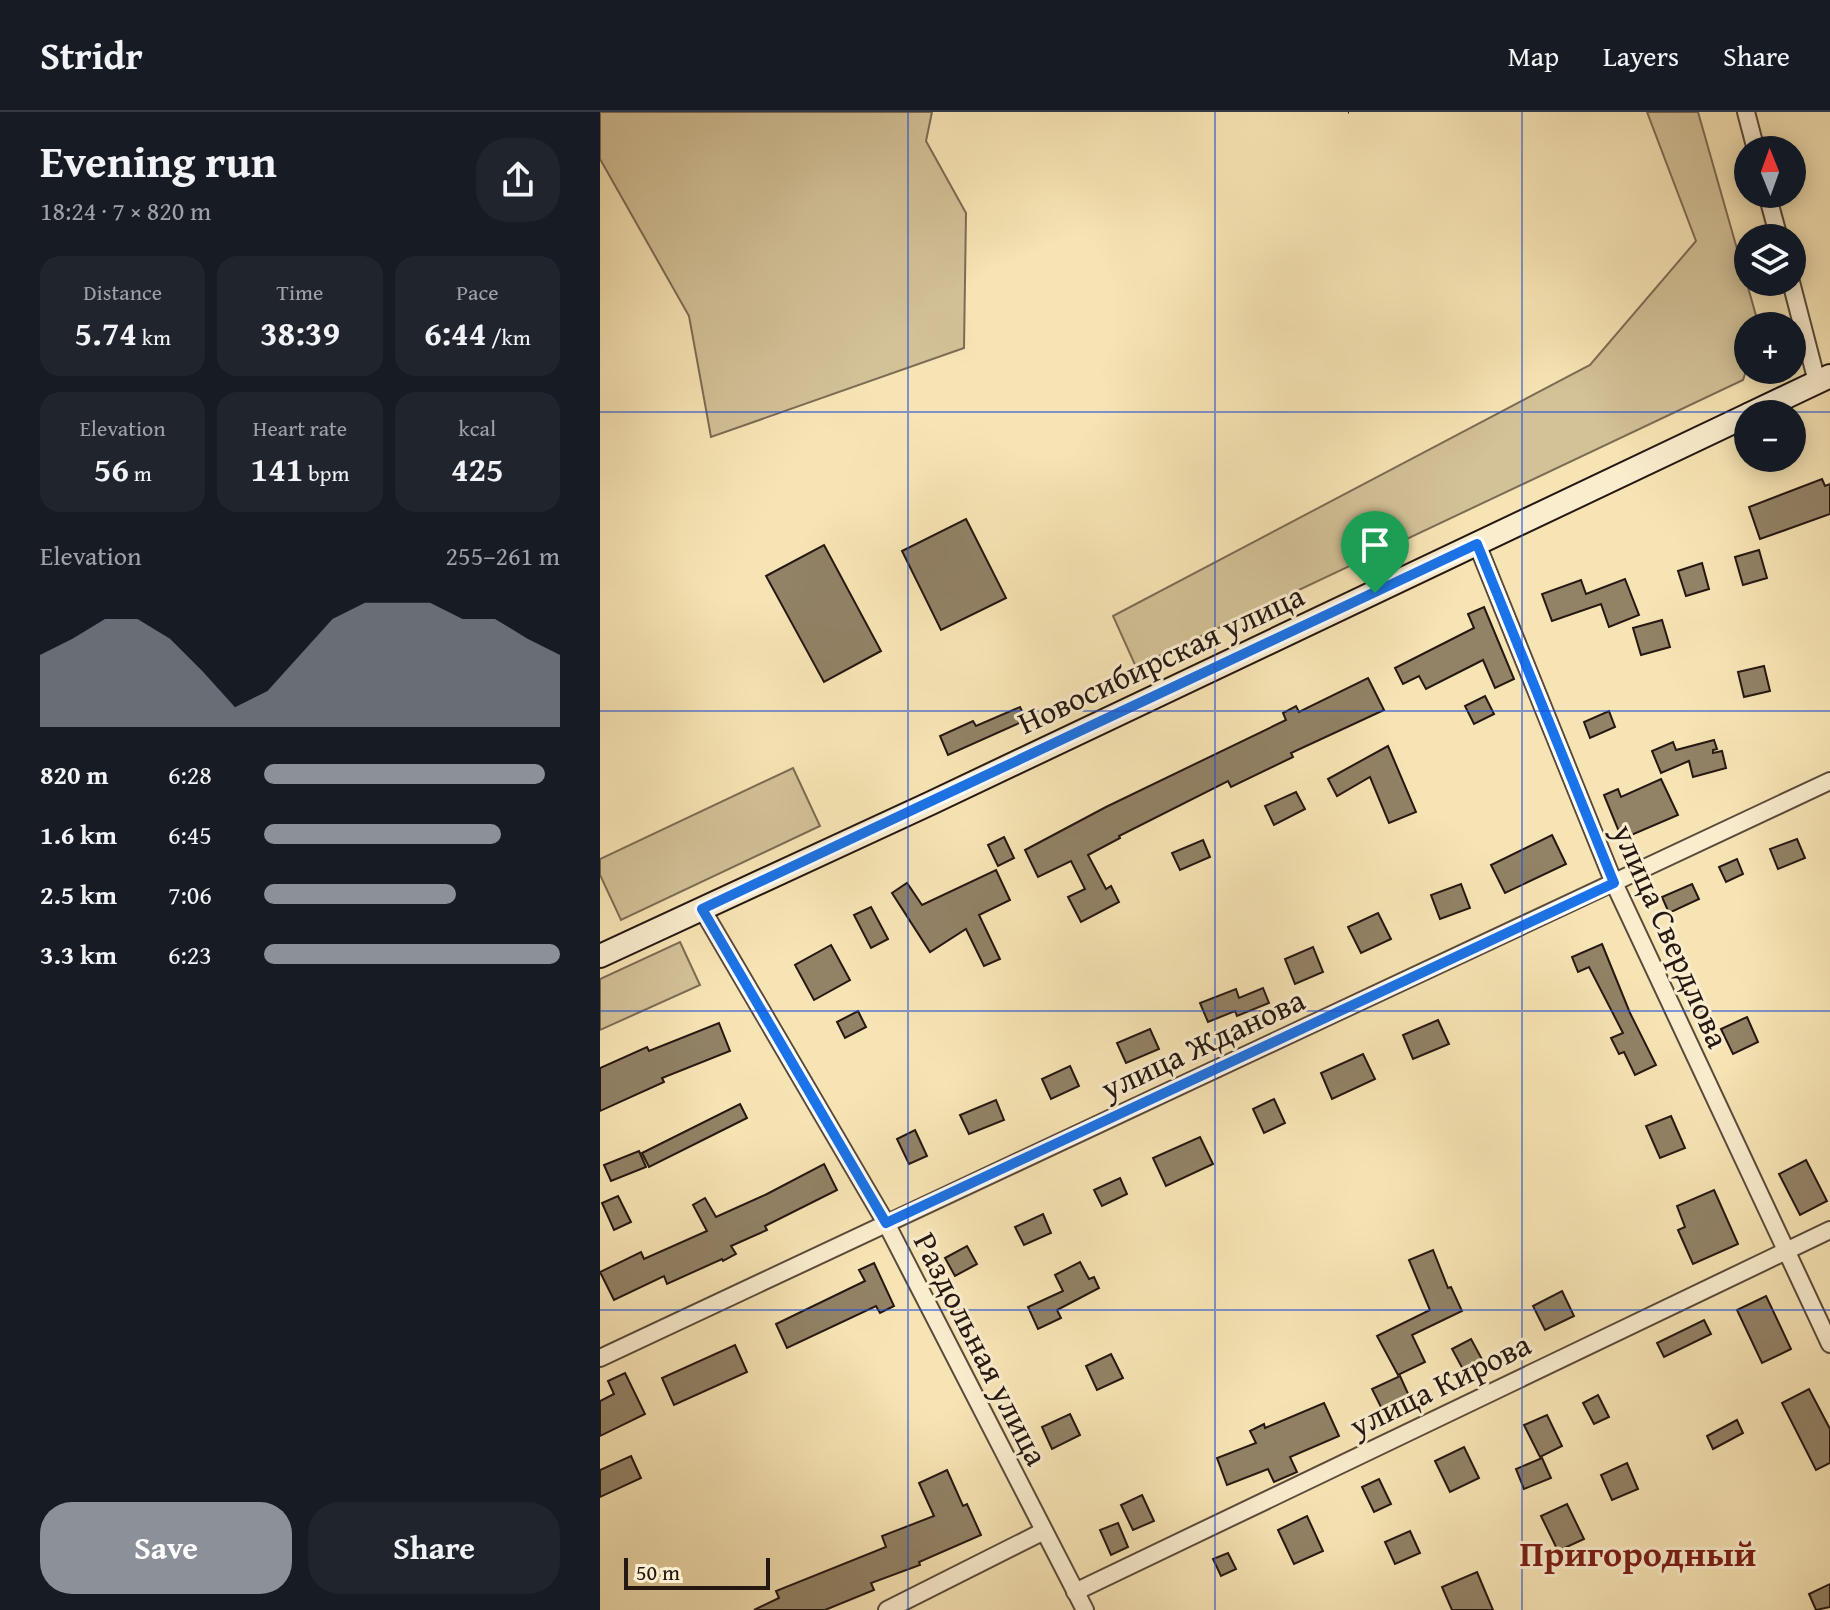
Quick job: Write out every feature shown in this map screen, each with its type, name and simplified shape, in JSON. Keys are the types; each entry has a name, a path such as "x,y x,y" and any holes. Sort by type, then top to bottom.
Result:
{"street":[{"path":"1746,112 1752,136"},
{"path":"1796,296 1824,379"},
{"name":"Новосибирская улица","path":"1779,400 1824,379"},
{"name":"Новосибирская улица","path":"600,956 1734,421"},
{"name":"улица Свердлова","path":"1477,544 1614,883 1830,1344"},
{"name":"улица Жданова","path":"600,1358 1830,781"},
{"name":"Раздольная улица","path":"702,909 886,1223 1042,1532 1085,1610"},
{"name":"улица Кирова","path":"1075,1592 1830,1230"},
{"path":"887,1610 1042,1532"}],"shaded area":[{"path":"600,112 932,112 926,141 966,213 964,348 711,437 689,316 600,159"},
{"path":"1647,112 1698,112 1734,238 1734,296 1750,296 1755,312 1734,312 1735,384 1136,667 1113,616 1590,365 1696,241"},
{"path":"793,768 820,826 621,920 600,875 600,859"},
{"path":"680,942 700,985 600,1030 600,979"}],"building":[{"path":"1822,479 1825,486 1830,484 1830,514 1760,539 1749,507"},
{"path":"966,519 1006,598 941,630 902,551"},
{"path":"824,545 881,651 824,682 766,576"},
{"path":"1759,550 1767,578 1743,585 1735,557"},
{"path":"1702,563 1709,589 1686,596 1678,571"},
{"path":"1625,579 1639,615 1609,627 1601,604 1552,621 1542,594 1581,580 1586,594"},
{"path":"1484,607 1514,679 1495,688 1483,660 1426,689 1419,676 1403,684 1395,668 1474,628 1468,614"},
{"path":"1662,620 1670,647 1641,655 1633,628"},
{"path":"1764,666 1770,691 1744,697 1738,672"},
{"path":"1368,678 1384,710 1291,753 1293,757 1231,787 1228,781 1088,855 1106,889 1111,886 1119,902 1081,922 1068,897 1085,889 1071,861 1038,877 1025,850 1286,720 1283,713 1296,706 1299,712"},
{"path":"1485,696 1494,714 1474,724 1465,706"},
{"path":"1020,707 1026,720 948,755 940,736 973,721 976,726"},
{"path":"1609,711 1615,727 1590,738 1584,722"},
{"path":"1714,740 1717,749 1713,753 1722,751 1726,768 1693,777 1689,761 1661,773 1652,751 1673,742 1676,750"},
{"path":"1388,746 1416,812 1389,823 1370,777 1337,796 1328,779"},
{"path":"1661,779 1678,815 1622,839 1604,795 1618,789 1621,797"},
{"path":"1296,792 1305,809 1274,825 1265,806"},
{"path":"1552,835 1566,864 1505,893 1491,865"},
{"path":"1004,837 1014,858 998,866 988,845"},
{"path":"1797,839 1805,858 1778,869 1770,849"},
{"path":"1203,840 1210,857 1180,870 1172,853"},
{"path":"1737,859 1743,874 1726,882 1719,867"},
{"path":"996,870 1010,900 979,915 1000,959 984,966 966,929 930,952 892,893 907,883 922,905"},
{"path":"1461,884 1470,908 1440,919 1431,895"},
{"path":"1692,884 1699,899 1669,913 1662,897"},
{"path":"871,907 888,939 871,948 854,915"},
{"path":"1378,913 1391,939 1361,953 1348,927"},
{"path":"1602,944 1630,1013 1656,1065 1635,1075 1624,1052 1619,1054 1611,1038 1623,1033 1589,967 1578,972 1572,957"},
{"path":"831,945 850,980 814,1000 795,965"},
{"path":"1313,947 1323,972 1295,984 1285,959"},
{"path":"1263,988 1269,1003 1237,1016 1235,1011 1208,1022 1200,1003 1236,989 1239,998"},
{"path":"858,1011 866,1027 845,1038 837,1022"},
{"path":"1747,1017 1758,1042 1733,1054 1721,1029"},
{"path":"1438,1020 1449,1044 1413,1059 1403,1035"},
{"path":"719,1023 730,1051 662,1078 664,1082 600,1111 600,1068 647,1047 649,1051"},
{"path":"1150,1029 1159,1049 1126,1063 1117,1043"},
{"path":"1363,1054 1375,1079 1332,1099 1321,1073"},
{"path":"1070,1066 1079,1086 1051,1099 1042,1079"},
{"path":"1274,1099 1285,1123 1264,1133 1253,1109"},
{"path":"996,1100 1004,1120 969,1134 960,1115"},
{"path":"740,1104 747,1118 649,1167 642,1153"},
{"path":"1671,1116 1685,1148 1660,1158 1646,1126"},
{"path":"915,1130 927,1156 909,1164 897,1139"},
{"path":"1200,1137 1213,1164 1166,1186 1153,1158"},
{"path":"639,1151 646,1167 611,1181 604,1165"},
{"path":"1806,1160 1827,1201 1800,1215 1779,1174"},
{"path":"824,1164 837,1190 765,1226 767,1230 731,1246 736,1254 723,1261 667,1284 664,1276 614,1300 600,1272 641,1252 644,1259 707,1231 693,1205 705,1198 716,1217"},
{"path":"1120,1178 1127,1194 1102,1206 1094,1190"},
{"path":"1714,1190 1738,1244 1693,1264 1678,1230 1685,1227 1677,1206"},
{"path":"618,1196 631,1222 614,1230 602,1203"},
{"path":"1043,1214 1051,1233 1024,1245 1015,1227"},
{"path":"967,1246 977,1264 955,1276 945,1258"},
{"path":"1433,1250 1448,1288 1451,1287 1462,1311 1412,1335 1425,1362 1398,1375 1377,1336 1430,1310 1409,1260"},
{"path":"1080,1262 1089,1279 1094,1277 1099,1288 1057,1310 1061,1318 1038,1329 1028,1307 1063,1291 1055,1275"},
{"path":"874,1263 894,1306 880,1313 876,1306 787,1348 776,1324 865,1281 859,1270"},
{"path":"1562,1291 1574,1316 1545,1330 1533,1306"},
{"path":"1766,1296 1791,1349 1762,1363 1737,1310"},
{"path":"1704,1320 1711,1334 1664,1357 1657,1343"},
{"path":"1471,1339 1484,1363 1465,1373 1452,1349"},
{"path":"735,1345 747,1372 674,1405 662,1378"},
{"path":"1111,1354 1123,1378 1097,1390 1086,1366"},
{"path":"625,1373 645,1414 600,1436 600,1401 614,1394 608,1381"},
{"path":"1400,1376 1410,1398 1383,1411 1372,1389"},
{"path":"1809,1389 1830,1429 1830,1463 1816,1470 1782,1403"},
{"path":"1598,1395 1609,1417 1594,1424 1583,1403"},
{"path":"1324,1403 1339,1436 1290,1457 1297,1472 1274,1482 1268,1469 1227,1485 1217,1458 1256,1443 1250,1431 1264,1424 1265,1428"},
{"path":"1070,1414 1080,1435 1052,1449 1042,1427"},
{"path":"1547,1415 1562,1446 1540,1457 1524,1425"},
{"path":"1737,1420 1743,1433 1713,1449 1707,1436"},
{"path":"1464,1447 1479,1478 1450,1492 1435,1461"},
{"path":"631,1456 641,1478 600,1497 600,1470"},
{"path":"1542,1458 1551,1478 1524,1489 1516,1469"},
{"path":"1627,1463 1638,1489 1612,1500 1601,1475"},
{"path":"947,1470 963,1506 967,1504 981,1535 919,1562 920,1565 871,1583 874,1590 825,1610 754,1610 779,1598 776,1591 886,1547 882,1536 934,1516 919,1483"},
{"path":"1379,1479 1391,1504 1374,1512 1362,1487"},
{"path":"1142,1495 1154,1521 1133,1530 1121,1505"},
{"path":"1567,1504 1584,1539 1558,1551 1541,1516"},
{"path":"1307,1516 1323,1551 1294,1564 1278,1530"},
{"path":"1118,1523 1128,1547 1111,1555 1100,1530"},
{"path":"1410,1531 1420,1553 1395,1564 1385,1542"},
{"path":"1228,1553 1236,1569 1221,1576 1213,1559"},
{"path":"1477,1572 1493,1610 1452,1610 1442,1587"},
{"path":"1830,1584 1830,1607 1816,1610 1809,1594"}],"district":[{"name":"Пригородный","path":"1638,1553"}],"route":[{"path":"1477,544 1614,883 886,1223 702,909 1375,593 1477,544"}]}
